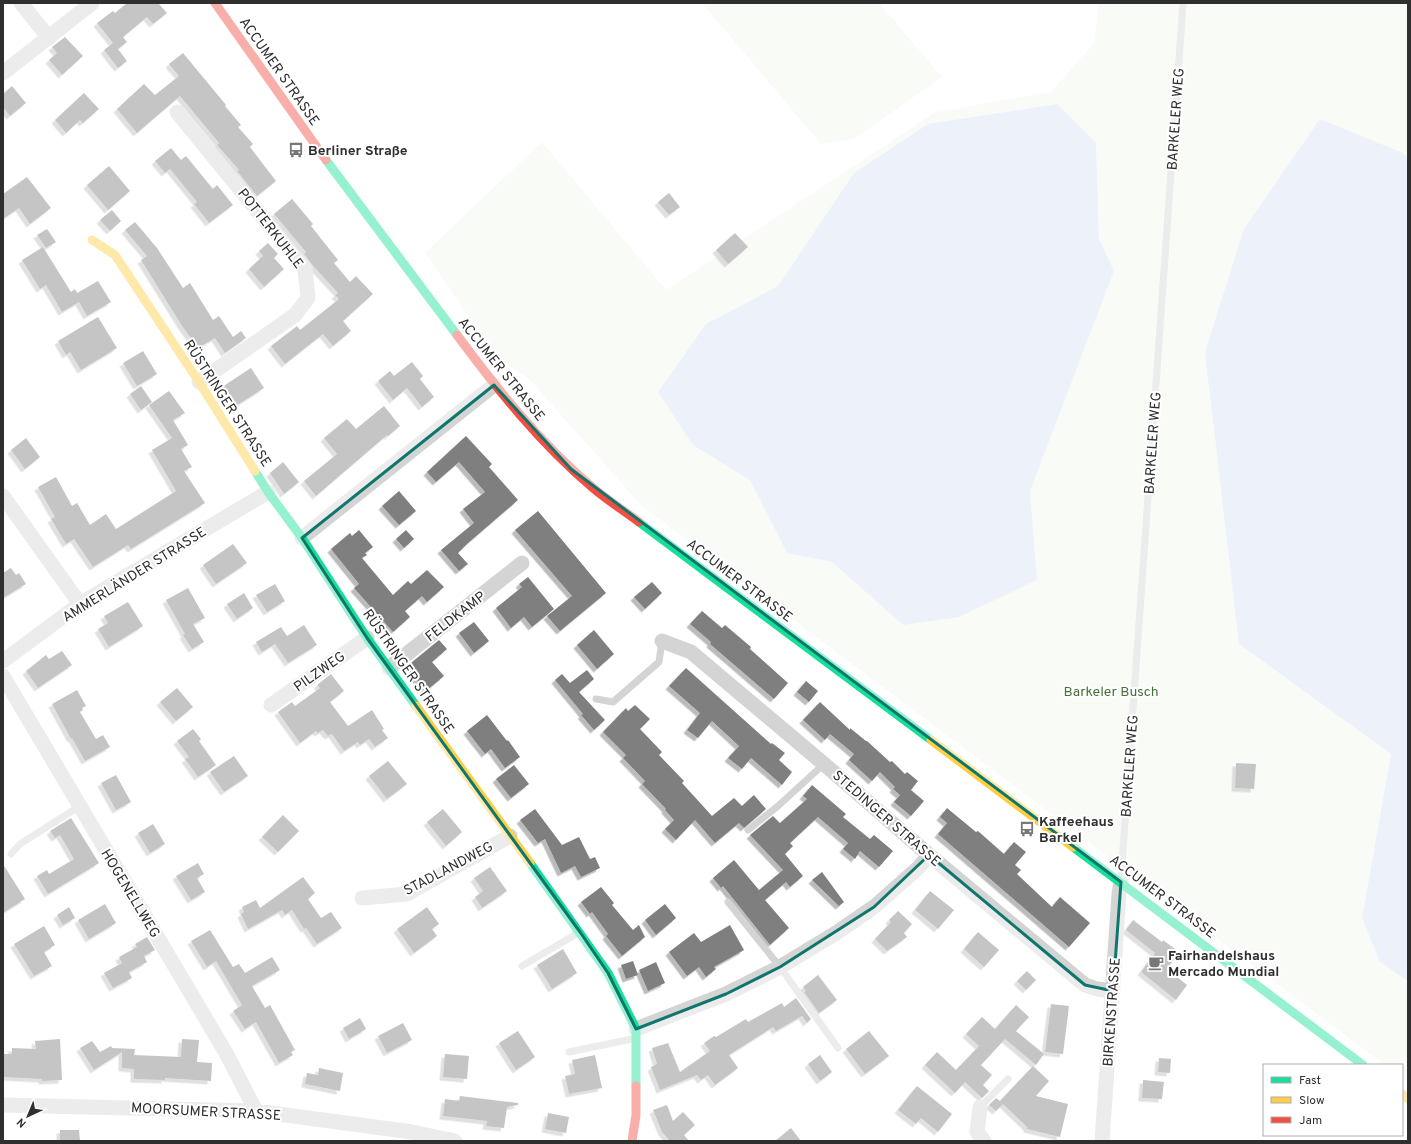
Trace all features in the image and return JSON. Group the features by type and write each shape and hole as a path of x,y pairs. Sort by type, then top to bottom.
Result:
{"street":[{"path":"21,3 49,38"},
{"name":"ACCUMER STRASSE","path":"215,3 310,139 494,385 521,417 554,452 593,488 1121,882 1362,1064"},
{"path":"3,73 49,38 85,5"},
{"name":"POTTERKUHLE","path":"177,112 305,269 308,298 295,315 198,382"},
{"name":"RÜSTRINGER STRASSE","path":"92,240 115,255 268,492 302,538 367,638 580,932 608,973 635,1034 636,1115 632,1141"},
{"path":"302,538 494,385"},
{"name":"AMMERLÄNDER STRASSE","path":"3,661 80,604 268,492"},
{"path":"3,496 80,604"},
{"name":"FELDKAMP","path":"389,668 522,563"},
{"name":"PILZWEG","path":"271,705 367,638"},
{"name":"STEDINGER STRASSE","path":"662,641 691,652 929,855 1085,985 1097,989 1112,991"},
{"name":"HOGENELLWEG","path":"3,676 226,1053 256,1111"},
{"name":"STADLANDWEG","path":"362,898 406,894 510,836"},
{"path":"635,1034 726,994 780,967 874,907 918,868 929,855"},
{"name":"BIRKENSTRASSE","path":"1102,1141 1121,882"},
{"name":"MOORSUMER STRASSE","path":"3,1105 256,1111 410,1136 455,1141"},
{"path":"980,1107 977,1132 984,1141"}],"lane":[{"name":"BARKELER WEG","path":"1121,882 1183,3"},
{"path":"596,699 613,702 659,662 662,641"},
{"path":"748,830 778,806 824,764"},
{"path":"11,854 20,844 80,806"},
{"path":"728,902 780,967 838,1048"},
{"path":"522,966 580,932"},
{"path":"569,1052 635,1034"},
{"path":"980,1107 1008,1079"}],"highlighted area":[{"path":"494,385 571,469 1121,882 1113,991 1085,985 929,855 874,907 780,967 726,994 636,1029 608,973 580,932 367,638 302,538"}],"green space":[{"path":"702,3 879,3 942,77 854,139 821,144"},
{"name":"Barkeler Busch","path":"1098,3 1408,3 1408,158 1403,153 1239,644 1391,754 1362,918 1380,962 1408,981 1408,1082 1403,1079 1403,1064 1384,1064 642,506 530,380 497,357 425,253 542,142 666,290 936,112 1051,92 1095,42","holes":["1057,104 1096,143 1099,239 1114,271 1030,491 1037,580 903,625 832,562 787,553 750,480 706,324 778,286 854,173 928,124"]}],"water":[{"path":"1057,104 1096,143 1099,239 1114,271 1030,491 1037,580 959,617 903,625 832,562 787,553 750,480 693,445 658,392 706,324 778,286 854,173 928,124"},
{"path":"1320,119 1403,153 1408,158 1408,981 1380,962 1362,918 1391,754 1239,644 1205,352 1244,229"}],"building":[{"path":"127,3 158,3 167,13 153,24 147,17 123,37 127,42 118,49 127,61 118,68 104,50 113,43 97,23 113,11 115,13"},
{"path":"65,37 83,56 62,75 49,60 57,53 52,47"},
{"path":"183,53 241,125 238,127 253,144 250,147 276,181 257,196 237,171 239,170 217,145 219,143 180,96 137,133 117,109 144,84 155,95 179,76 169,64"},
{"path":"12,86 26,103 10,116 3,107 3,94"},
{"path":"84,93 99,109 83,123 80,120 66,133 55,120"},
{"path":"171,148 181,160 186,156 213,189 217,185 233,205 209,223 194,204 197,202 170,169 165,173 155,161"},
{"path":"109,166 130,191 108,210 87,185"},
{"path":"27,177 51,208 30,224 19,208 3,219 3,194"},
{"path":"669,193 680,207 669,215 658,202"},
{"path":"292,199 313,224 311,226 338,260 334,263 350,282 356,276 373,294 343,321 351,331 333,346 323,334 285,364 271,346 297,326 300,330 339,299 335,295 338,293 314,267 304,254 306,252 274,214"},
{"path":"112,210 121,221 110,231 100,220"},
{"path":"135,222 157,248 183,288 190,283 213,320 219,316 233,337 241,331 246,338 225,353 215,338 198,348 182,326 141,260 147,256 125,230"},
{"path":"47,229 56,242 46,248 37,235"},
{"path":"735,233 748,247 728,264 716,250"},
{"path":"268,243 278,254 274,258 284,269 264,287 249,269 263,256 259,251"},
{"path":"43,247 71,292 75,289 77,293 98,281 111,302 87,316 79,302 62,312 46,285 40,289 22,260"},
{"path":"98,317 117,348 81,370 70,352 66,355 58,341"},
{"path":"143,351 157,374 137,386 123,363"},
{"path":"412,362 423,376 420,379 434,397 422,407 407,388 393,400 378,381 390,371 394,376"},
{"path":"251,368 264,388 234,407 222,387"},
{"path":"141,386 152,402 141,410 130,394"},
{"path":"169,391 185,413 173,420 188,445 181,449 192,467 184,471 205,503 131,549 128,545 93,567 74,539 66,544 51,519 55,517 38,487 56,477 72,506 77,503 90,525 106,514 116,529 176,491 152,450 172,438 149,405"},
{"path":"384,406 400,426 388,436 387,435 316,496 304,481 337,454 324,438 347,419 356,429"},
{"path":"466,436 492,464 489,467 518,500 458,553 468,564 459,571 441,550 474,523 463,509 485,492 459,462 436,482 427,472"},
{"path":"26,438 40,457 25,469 11,450"},
{"path":"283,462 299,482 284,494 270,473"},
{"path":"399,491 416,511 399,525 382,506"},
{"path":"538,511 606,593 560,631 547,616 572,596 515,530"},
{"path":"359,530 373,547 365,553 367,555 362,558 393,595 408,581 411,584 427,570 444,587 427,602 422,596 405,611 410,617 393,632 354,588 359,584 331,549 350,533 352,536"},
{"path":"406,530 414,539 404,548 396,539"},
{"path":"233,544 247,563 216,584 203,565"},
{"path":"11,568 16,575 19,573 26,584 3,598 3,573"},
{"path":"528,577 554,609 532,627 524,617 511,628 496,608 522,587 519,584"},
{"path":"652,582 662,593 645,609 634,597"},
{"path":"275,584 285,601 267,612 256,595"},
{"path":"188,588 205,618 193,624 204,642 192,649 183,635 185,634 166,600"},
{"path":"244,593 253,608 237,619 227,604"},
{"path":"128,602 143,626 109,647 98,629 108,623 104,616"},
{"path":"702,611 722,628 725,625 751,647 750,649 788,683 774,699 710,644 711,642 690,624"},
{"path":"474,622 489,641 474,653 459,633"},
{"path":"304,625 317,645 288,663 275,644 262,652 256,642 281,627 287,636"},
{"path":"594,630 614,654 597,669 577,645"},
{"path":"439,640 447,649 432,662 444,676 426,691 406,667"},
{"path":"62,651 72,665 38,688 26,671 46,655 49,659"},
{"path":"686,668 771,744 772,743 785,753 779,760 792,772 782,785 751,758 742,769 728,758 739,746 712,721 698,738 687,730 700,713 669,686"},
{"path":"587,670 594,679 579,692 605,720 594,730 555,680 562,674 570,683"},
{"path":"331,674 344,691 330,702 348,726 372,710 384,729 382,730 388,738 375,747 369,739 360,745 358,742 344,751 332,734 328,736 323,730 318,733 316,731 300,743 278,712 292,702 295,706 320,688 317,685"},
{"path":"806,681 818,691 809,702 797,692"},
{"path":"177,688 193,707 176,721 160,702"},
{"path":"77,690 86,706 82,708 83,710 80,712 96,739 103,735 110,747 85,761 52,704"},
{"path":"820,702 850,730 850,728 890,762 892,761 905,774 907,772 918,781 911,790 924,801 911,816 894,802 900,795 893,789 895,787 880,772 872,781 849,760 854,754 830,734 825,740 803,720"},
{"path":"635,705 650,719 640,729 662,752 659,755 684,781 682,783 712,816 734,798 742,806 754,795 766,809 744,828 739,823 715,843 695,820 676,840 665,829 674,820 665,810 666,809 642,784 645,781 623,758 626,755 603,732 626,708 628,711"},
{"path":"487,715 520,757 505,768 491,749 485,754 467,731"},
{"path":"193,729 201,739 199,741 216,765 198,777 185,759 189,757 177,741"},
{"path":"234,756 248,776 224,792 210,772"},
{"path":"388,761 407,784 387,799 369,776"},
{"path":"1236,763 1256,764 1254,789 1235,788"},
{"path":"514,765 529,784 511,798 496,779"},
{"path":"116,775 131,802 116,810 101,783"},
{"path":"812,785 846,814 843,817 870,839 874,835 893,851 879,867 860,851 855,859 843,849 848,843 818,817 790,843 793,846 785,854 803,876 790,887 786,882 765,900 789,928 770,945 723,886 721,888 713,878 734,860 759,890 783,870 750,835 773,816 780,823 807,799 803,796"},
{"path":"947,808 976,832 978,831 1004,854 1014,842 1026,852 1015,865 1021,870 1017,874 1052,907 1060,897 1090,923 1069,947 938,834 947,823 940,817"},
{"path":"443,809 462,832 446,846 427,822"},
{"path":"535,809 562,845 579,837 590,859 595,857 600,868 581,877 575,866 561,873 545,839 538,843 520,820"},
{"path":"283,815 299,831 278,852 262,837"},
{"path":"71,818 99,863 48,894 37,876 47,870 49,874 74,859 60,835 55,838 50,831"},
{"path":"153,824 165,844 150,853 138,833"},
{"path":"198,863 204,874 197,878 205,892 191,900 176,876"},
{"path":"3,864 25,899 3,913"},
{"path":"490,867 507,891 482,908 475,897 483,891 474,878"},
{"path":"822,872 844,902 839,906 812,880"},
{"path":"303,877 315,893 308,899 321,918 331,912 342,928 317,944 306,928 304,929 292,910 285,915 282,910 248,929 241,914 244,912 242,907 256,900 260,908"},
{"path":"601,887 614,903 612,905 633,930 639,925 645,937 622,956 606,936 608,934 592,912 590,914 581,902"},
{"path":"930,891 954,910 938,929 915,910"},
{"path":"105,904 116,923 89,939 78,920"},
{"path":"665,904 676,918 656,935 645,920"},
{"path":"69,907 75,918 63,925 57,915"},
{"path":"427,907 439,924 432,929 437,936 414,953 397,929"},
{"path":"898,911 912,924 904,933 907,937 887,951 875,939 891,922 889,920"},
{"path":"1133,920 1162,942 1163,940 1179,952 1167,969 1187,985 1176,1000 1141,972 1155,953 1126,930"},
{"path":"730,925 744,950 714,967 716,969 706,977 699,967 687,976 669,952 694,933 701,942"},
{"path":"44,926 55,945 44,952 52,966 34,976 14,944"},
{"path":"210,930 233,967 239,964 245,973 272,957 280,970 252,986 265,1008 270,1005 295,1050 291,1052 293,1055 279,1063 256,1022 245,1029 233,1011 242,1005 216,961 207,967 191,941"},
{"path":"978,932 999,950 984,967 964,949"},
{"path":"147,937 155,950 144,956 147,962 129,972 132,978 113,988 104,973 122,963 119,957 137,947 135,944"},
{"path":"563,949 577,973 552,989 537,965"},
{"path":"633,961 638,975 626,979 621,965"},
{"path":"656,962 665,983 648,991 639,970"},
{"path":"1027,971 1036,980 1026,990 1017,981"},
{"path":"818,975 837,1000 819,1013 804,992 806,991 803,987"},
{"path":"796,998 811,1019 807,1023 802,1016 776,1031 773,1027 729,1055 738,1068 715,1085 708,1075 701,1080 697,1075 660,1090 651,1067 657,1064 652,1048 668,1043 680,1072 710,1051 704,1043 714,1036 716,1037 746,1019 748,1022 782,1003 784,1007"},
{"path":"1051,1004 1069,1006 1063,1054 1045,1052"},
{"path":"1016,1005 1029,1017 1016,1031 1044,1054 1036,1065 1005,1039 981,1065 992,1075 983,1085 989,1091 982,1098 965,1082 955,1093 925,1065 937,1052 956,1070 979,1046 966,1034 982,1017 995,1029"},
{"path":"360,1018 366,1029 349,1039 343,1028"},
{"path":"403,1023 412,1040 387,1053 378,1036"},
{"path":"518,1031 535,1057 516,1070 499,1043"},
{"path":"869,1031 889,1056 865,1074 846,1049"},
{"path":"60,1039 62,1080 42,1081 42,1079 3,1077 3,1054 12,1054 12,1048 36,1049 35,1041"},
{"path":"182,1039 199,1040 197,1062 212,1063 211,1081 165,1078 165,1080 134,1079 134,1069 122,1068 122,1052 94,1070 80,1048 92,1041 100,1052 111,1046 112,1048 135,1049 134,1055 181,1057"},
{"path":"445,1054 469,1056 467,1079 443,1077"},
{"path":"595,1055 602,1088 569,1094 565,1076 575,1074 572,1060"},
{"path":"820,1055 832,1072 820,1081 808,1064"},
{"path":"1159,1058 1171,1059 1170,1073 1158,1072"},
{"path":"1033,1066 1049,1081 1036,1096 1068,1104 1060,1137 1027,1129 1027,1127 1003,1104 996,1111 989,1105 996,1098 1000,1101"},
{"path":"319,1068 343,1073 340,1091 305,1084 307,1073 318,1075"},
{"path":"1143,1080 1164,1082 1162,1099 1142,1098"},
{"path":"917,1086 952,1114 938,1132 921,1118 916,1124 898,1110"},
{"path":"460,1096 518,1103 518,1105 507,1107 504,1128 486,1126 487,1121 443,1116 445,1099 459,1101"},
{"path":"667,1105 673,1121 683,1112 695,1125 684,1135 689,1141 670,1141 662,1132 653,1110"},
{"path":"548,1113 569,1117 566,1133 545,1129"},
{"path":"791,1128 801,1141 775,1141"},
{"path":"60,1130 79,1130 80,1141 60,1141"}],"traffic: fast":[{"path":"326,160 457,335"},
{"path":"255,471 268,492 302,538 367,638 416,706"},
{"path":"639,522 931,740"},
{"path":"1073,847 1362,1064"},
{"path":"530,863 608,973 636,1029 636,1086"}],"traffic: slow":[{"path":"92,240 115,255 199,382 255,471"},
{"path":"416,706 530,863"},
{"path":"931,740 1073,847"},
{"path":"1403,1095 1408,1099"}],"traffic: jam":[{"path":"215,3 326,160"},
{"path":"457,335 520,415 537,434 573,470 598,492 639,522"},
{"path":"632,1141 636,1115 636,1086"}],"place":[{"name":"Berliner Straße","path":"296,150"},
{"name":"Kaffeehaus Barkel","path":"1027,829"},
{"name":"Fairhandelshaus Mercado Mundial","path":"1156,963"}]}
